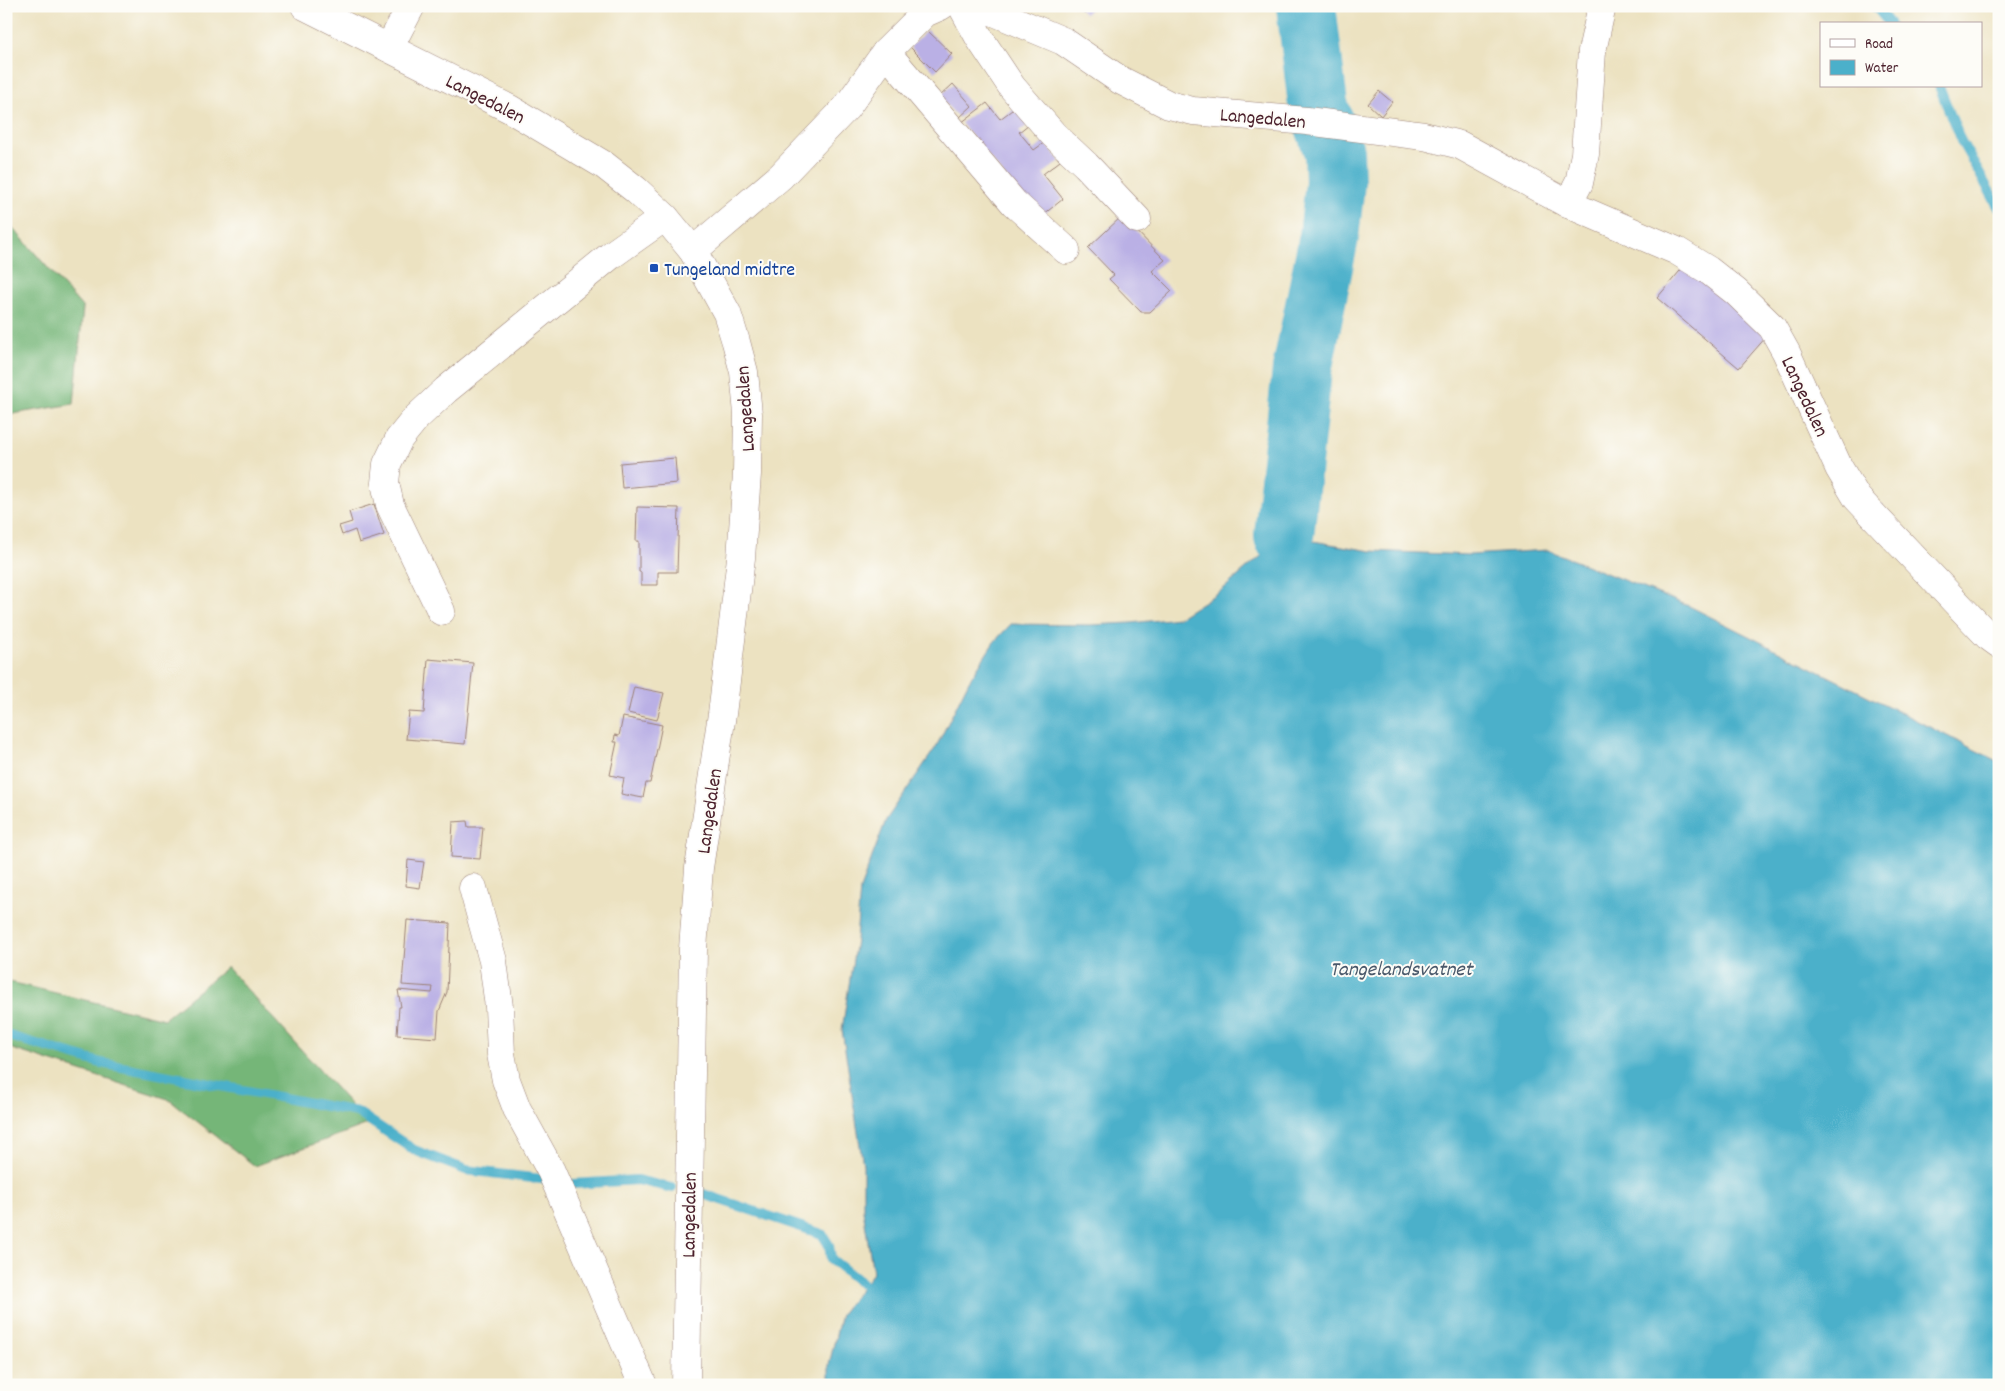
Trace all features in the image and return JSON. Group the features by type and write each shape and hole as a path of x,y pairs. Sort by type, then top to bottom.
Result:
{"main road":[{"name":"Langedalen","path":"305,6 510,109 573,145 617,175 665,217 693,250 711,280 727,313 744,372 748,414 741,558 722,714 699,868 693,949 686,1385"},
{"path":"388,48 411,6"},
{"path":"693,250 781,176 846,108 886,52 925,13 941,6"},
{"path":"962,6 1012,87 1053,134 1086,165 1137,219"},
{"name":"Langedalen","path":"966,6 994,12 1048,34 1084,54 1135,89 1169,105 1193,110 1308,121 1424,136 1460,145 1488,158 1568,204 1677,251 1708,270 1736,292 1772,327 1786,352 1839,468 1857,498 1988,636 1999,644"},
{"path":"1568,204 1579,183 1585,154 1592,51 1602,6"},
{"path":"886,52 1014,203 1066,250"},
{"path":"441,611 389,498 385,483 387,464 398,438 446,390 610,256 665,217"},
{"path":"473,888 492,961 500,1007 501,1054 506,1080 517,1109 551,1171 643,1385"}],"green space":[{"path":"6,220 83,308 74,404 6,415"},
{"path":"227,967 368,1124 255,1166 168,1099 6,1047 6,981 164,1019"}],"water":[{"name":"Tangelandsvatnet","path":"1284,536 1371,551 1470,555 1548,550 1691,607 1999,762 1999,1385 829,1385 829,1365 841,1314 873,1273 863,1210 863,1165 842,1030 856,940 860,889 886,820 936,747 969,681 994,642 1011,624 1090,625 1178,618 1222,590"}],"building":[{"path":"1077,6 1093,6 1085,14"},
{"path":"927,30 952,54 935,72 910,47"},
{"path":"953,84 972,106 959,118 939,97"},
{"path":"1379,91 1392,102 1381,116 1368,104"},
{"path":"987,103 1000,119 1016,107 1029,124 1019,132 1034,150 1045,142 1060,161 1043,174 1063,199 1039,218 961,123"},
{"path":"1122,216 1165,260 1152,271 1172,291 1150,312 1141,312 1109,279 1114,275 1088,248"},
{"path":"1685,265 1767,336 1739,368 1657,298"},
{"path":"675,458 677,483 622,488 620,463"},
{"path":"374,504 384,535 359,543 355,530 342,535 339,526 352,522 349,512"},
{"path":"637,507 679,508 677,572 658,572 658,585 641,585 639,541 636,541"},
{"path":"428,659 473,663 465,744 406,739 409,712 424,713"},
{"path":"634,687 664,693 657,720 628,713"},
{"path":"623,717 662,725 650,783 646,783 643,798 621,794 624,778 610,775 617,742 614,742 615,735 619,736"},
{"path":"467,821 468,827 483,827 480,859 451,857 453,822"},
{"path":"408,860 424,862 420,888 406,886"},
{"path":"407,920 450,923 447,992 439,1011 437,1038 397,1035 399,1007 401,1007 398,990 432,993 433,987 402,985"}],"waterway":[{"path":"1284,536 1302,370 1329,237 1335,183 1334,152 1318,105 1306,6"},
{"path":"1875,6 1888,22"},
{"path":"1940,88 1961,141 1999,208"},
{"path":"6,1035 101,1063 357,1112 414,1150 466,1170 541,1179"},
{"path":"573,1184 637,1180 672,1188"},
{"path":"703,1194 822,1234 829,1245 831,1259 865,1286"}],"place":[{"name":"Tungeland midtre","path":"654,268"}]}
